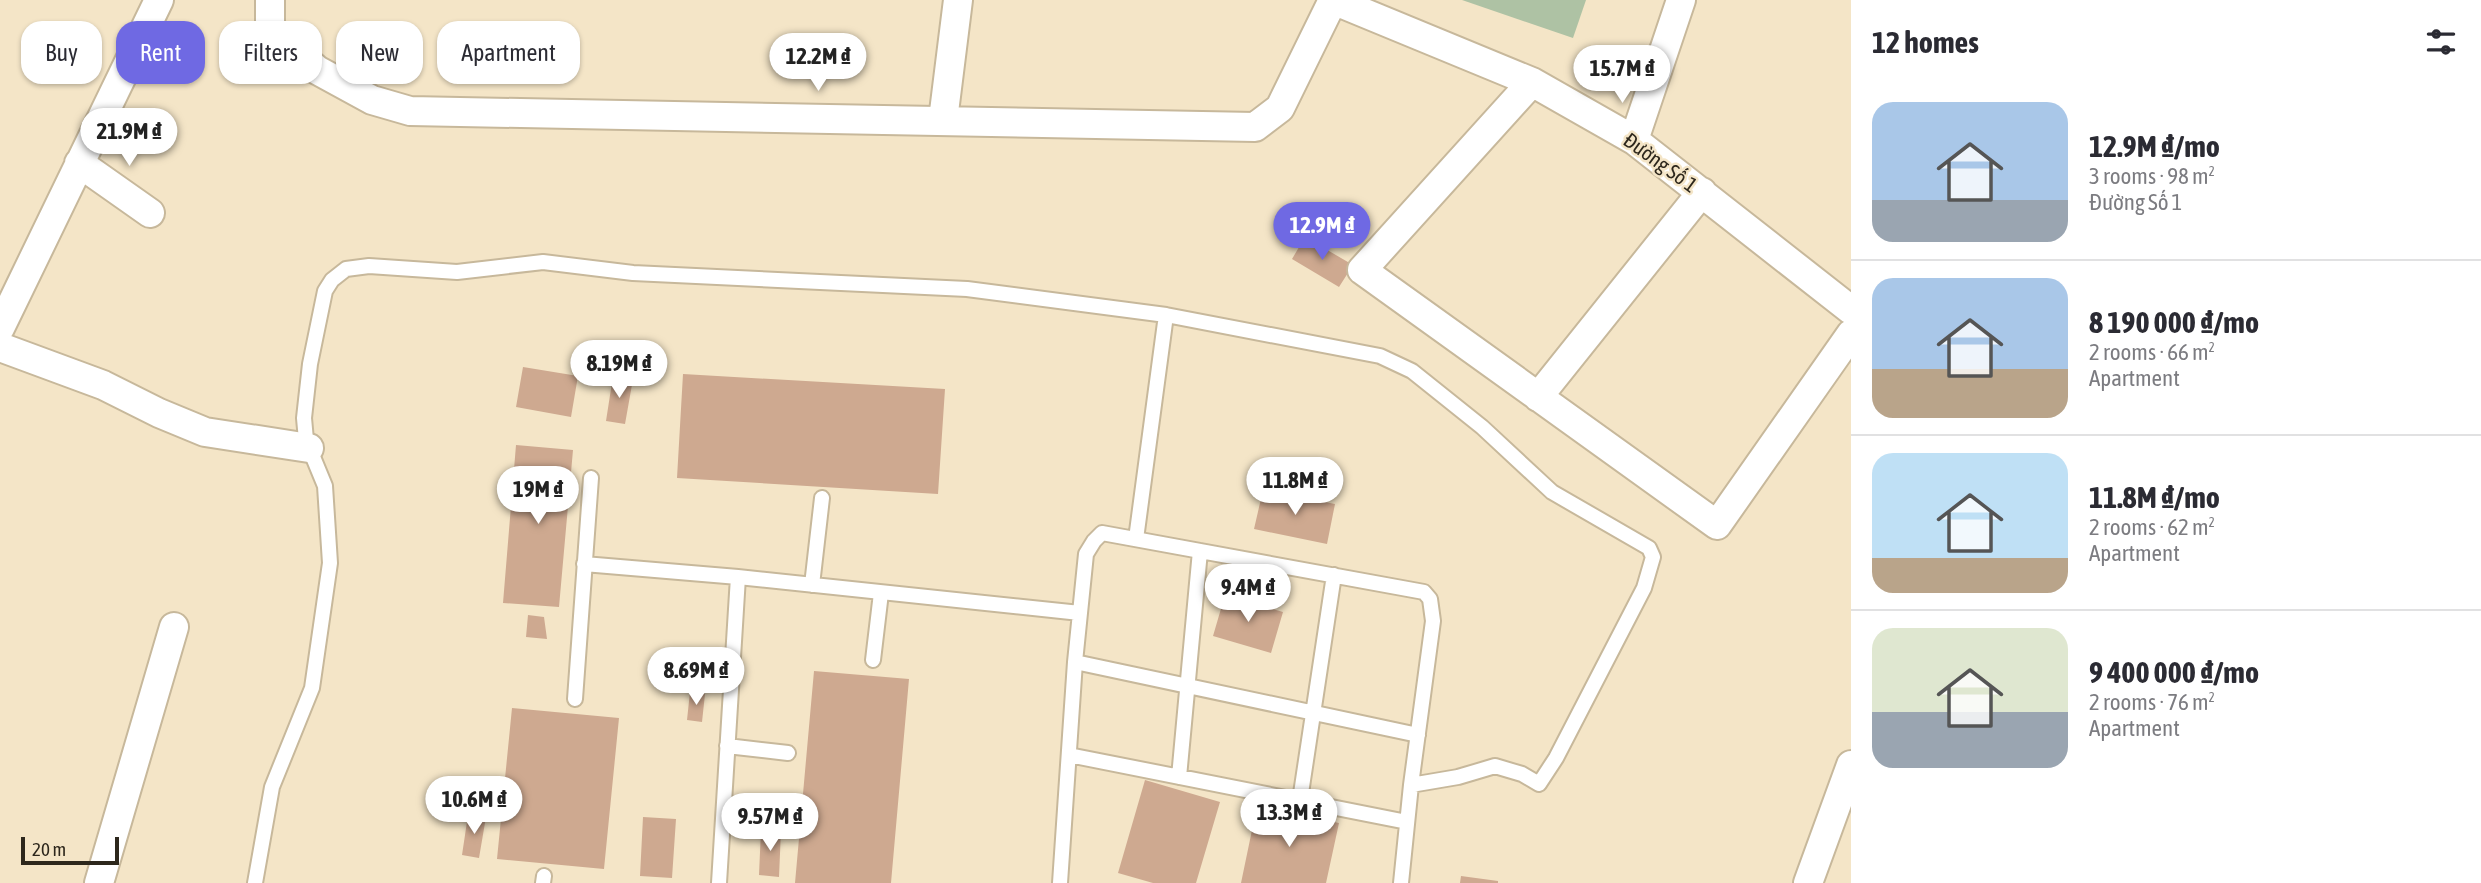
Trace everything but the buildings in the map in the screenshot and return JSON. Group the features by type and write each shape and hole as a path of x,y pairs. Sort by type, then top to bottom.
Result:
{"street":[{"path":"0,328 159,0"},
{"path":"270,0 270,29 317,70 372,100 410,111 1255,127 1280,108 1333,0"},
{"path":"943,120 958,0"},
{"name":"Đường Số 1","path":"1333,0 1531,82 1634,140 1851,310"},
{"path":"1634,140 1681,0"},
{"path":"1531,82 1362,270 1717,525 1851,334"},
{"path":"79,163 150,213"},
{"path":"1538,397 1702,192"},
{"path":"0,347 103,385 205,432 309,449"},
{"path":"99,883 174,627"},
{"path":"1808,883 1851,765"}],"lane":[{"path":"255,883 272,787 312,688 330,563 326,486 306,440 304,418 310,364 325,292 332,280 346,269 369,267 457,272 543,262 633,273 967,289 1166,315 1380,356 1412,371 1482,427 1552,492 1649,548 1653,557 1644,588 1556,758 1539,784 1522,774 1495,766 1458,777 1411,785"},
{"path":"1136,539 1166,315"},
{"path":"575,699 591,478"},
{"path":"813,585 822,498"},
{"path":"1060,883 1075,662 1086,554 1102,533 1424,592 1430,599 1433,621 1401,883"},
{"path":"1178,777 1199,551"},
{"path":"584,564 738,577 1080,613"},
{"path":"1300,800 1334,575"},
{"path":"719,883 738,577"},
{"path":"873,660 881,593"},
{"path":"1075,662 1418,735"},
{"path":"727,746 788,753"},
{"path":"1069,755 1407,822"}],"green space":[{"path":"1462,0 1586,0 1573,38"}]}
